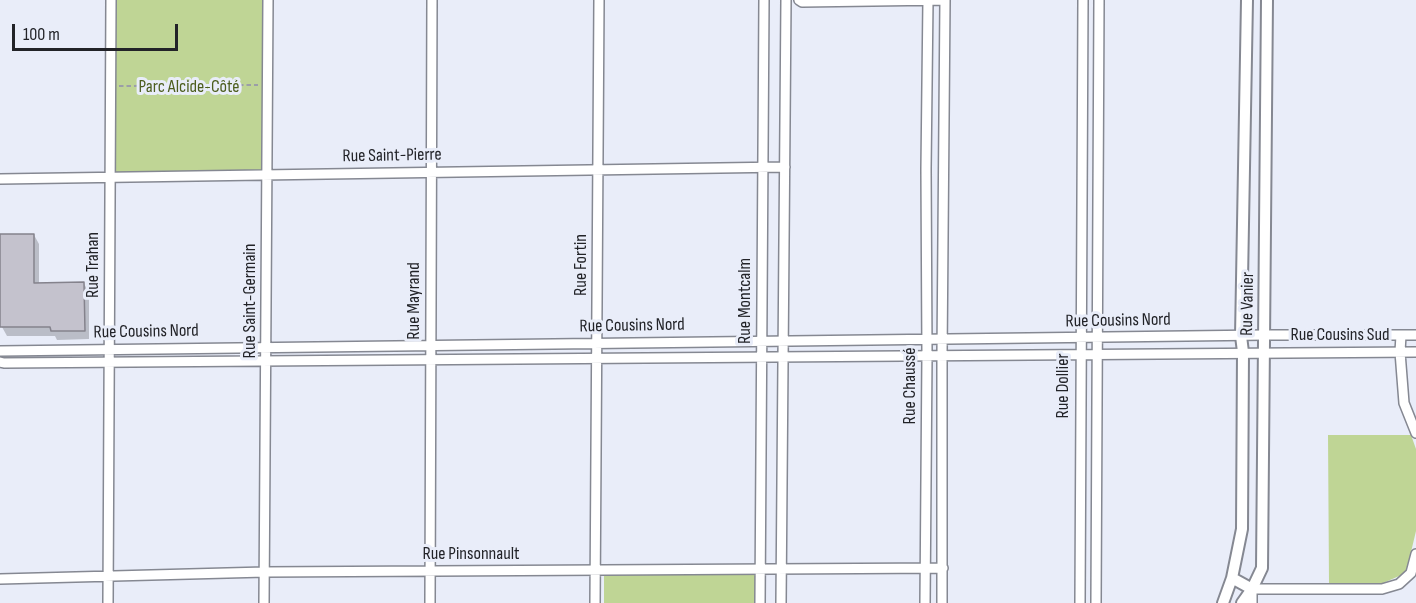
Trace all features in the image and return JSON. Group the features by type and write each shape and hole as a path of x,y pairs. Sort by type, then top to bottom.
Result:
{"street":[{"name":"Rue Trahan","path":"108,603 111,0"},
{"name":"Rue Saint-Germain","path":"264,603 268,0"},
{"name":"Rue Mayrand","path":"430,603 432,0"},
{"name":"Rue Fortin","path":"595,603 599,0"},
{"name":"Rue Montcalm","path":"760,603 764,0"},
{"path":"781,603 786,0"},
{"path":"799,0 802,2 944,0"},
{"name":"Rue Chaussé","path":"942,603 944,0"},
{"name":"Rue Dollier","path":"1080,603 1083,0"},
{"name":"Rue Dollier","path":"1096,603 1099,0"},
{"name":"Rue Vanier","path":"1222,603 1232,578 1242,529 1243,352 1241,336 1247,0"},
{"name":"Rue Vanier","path":"1242,603 1262,568 1267,0"},
{"name":"Rue Chaussé","path":"926,603 928,1"},
{"path":"1244,164 1267,165"},
{"path":"1082,165 1097,166"},
{"name":"Rue Saint-Pierre","path":"0,179 785,167"},
{"path":"926,169 944,169"},
{"path":"1401,335 1404,403 1416,433"},
{"name":"Rue Cousins Sud","path":"1264,336 1416,335"},
{"name":"Rue Cousins Nord","path":"0,351 1264,336"},
{"name":"Rue Cousins Nord","path":"0,362 1264,352"},
{"name":"Rue Cousins Sud","path":"1264,352 1416,352"},
{"path":"1232,578 1252,589 1382,589 1399,584 1411,573 1416,554"},
{"name":"Rue Pinsonnault","path":"0,579 265,572 943,568"},
{"path":"1080,572 1096,571"},
{"path":"1252,589 1252,603"}],"path":[{"path":"111,86 268,85"}],"green space":[{"name":"Parc Alcide-Côté","path":"111,0 268,0 267,175 110,177"},
{"path":"1328,435 1411,435 1416,449 1416,531 1406,573 1383,583 1329,583"},
{"path":"756,572 756,603 604,603 604,574"}],"building":[{"path":"0,234 34,234 34,283 84,282 85,331 51,331 50,327 0,327"}]}
